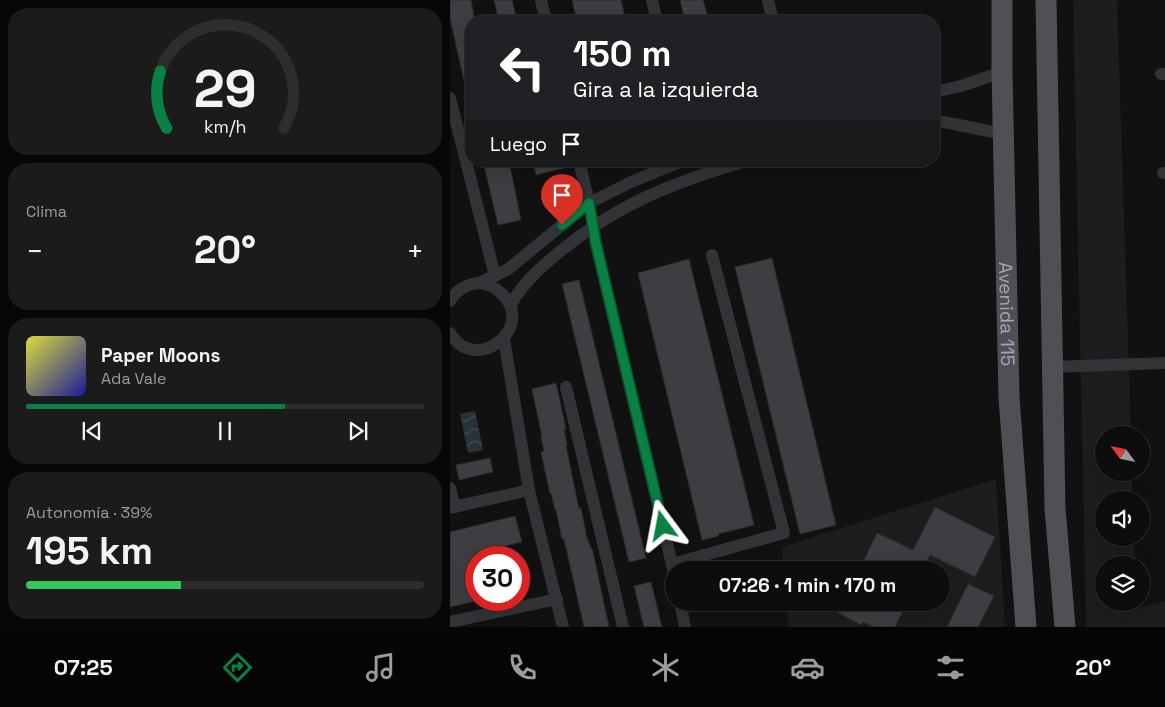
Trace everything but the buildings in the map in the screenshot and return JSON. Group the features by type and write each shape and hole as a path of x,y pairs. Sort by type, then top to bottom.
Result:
{"main road":[{"name":"Avenida 115","path":"1002,0 1009,398 1026,627"},
{"path":"1046,0 1055,508 1065,627"}],"street":[{"path":"541,0 545,15"},
{"path":"652,0 656,15"},
{"path":"768,0 772,15"},
{"path":"940,91 961,86 1002,72"},
{"path":"450,98 453,127 495,276"},
{"path":"940,121 1003,134"},
{"path":"580,167 600,263 671,561"},
{"path":"450,301 459,290 468,285 478,283 507,270 589,203 631,182 667,167"},
{"path":"510,306 518,290 537,270 582,233 630,204 667,187 728,167"},
{"path":"695,561 784,533 712,255"},
{"path":"450,333 462,346 472,350 484,350 495,346 504,338 510,328 512,317 510,306 505,297 489,285 478,283"},
{"path":"504,338 529,490 563,627"},
{"path":"1052,367 1165,363"},
{"path":"566,386 622,627"},
{"path":"450,488 452,508 529,490"},
{"path":"450,622 557,599"},
{"path":"682,611 685,627"}],"shaded area":[{"path":"1073,0 1117,0 1131,426 1095,426 1095,481 1132,481 1133,491 1095,491 1095,546 1134,546 1135,556 1095,556 1095,611 1150,611 1150,605 1165,601 1165,627 1086,627"},
{"path":"996,479 1005,627 788,627 787,611 950,611 950,561 783,561 782,547"}],"water":[{"path":"475,411 483,450 468,453 460,414"}],"route":[{"path":"562,225 589,203 596,244 663,526"}]}
